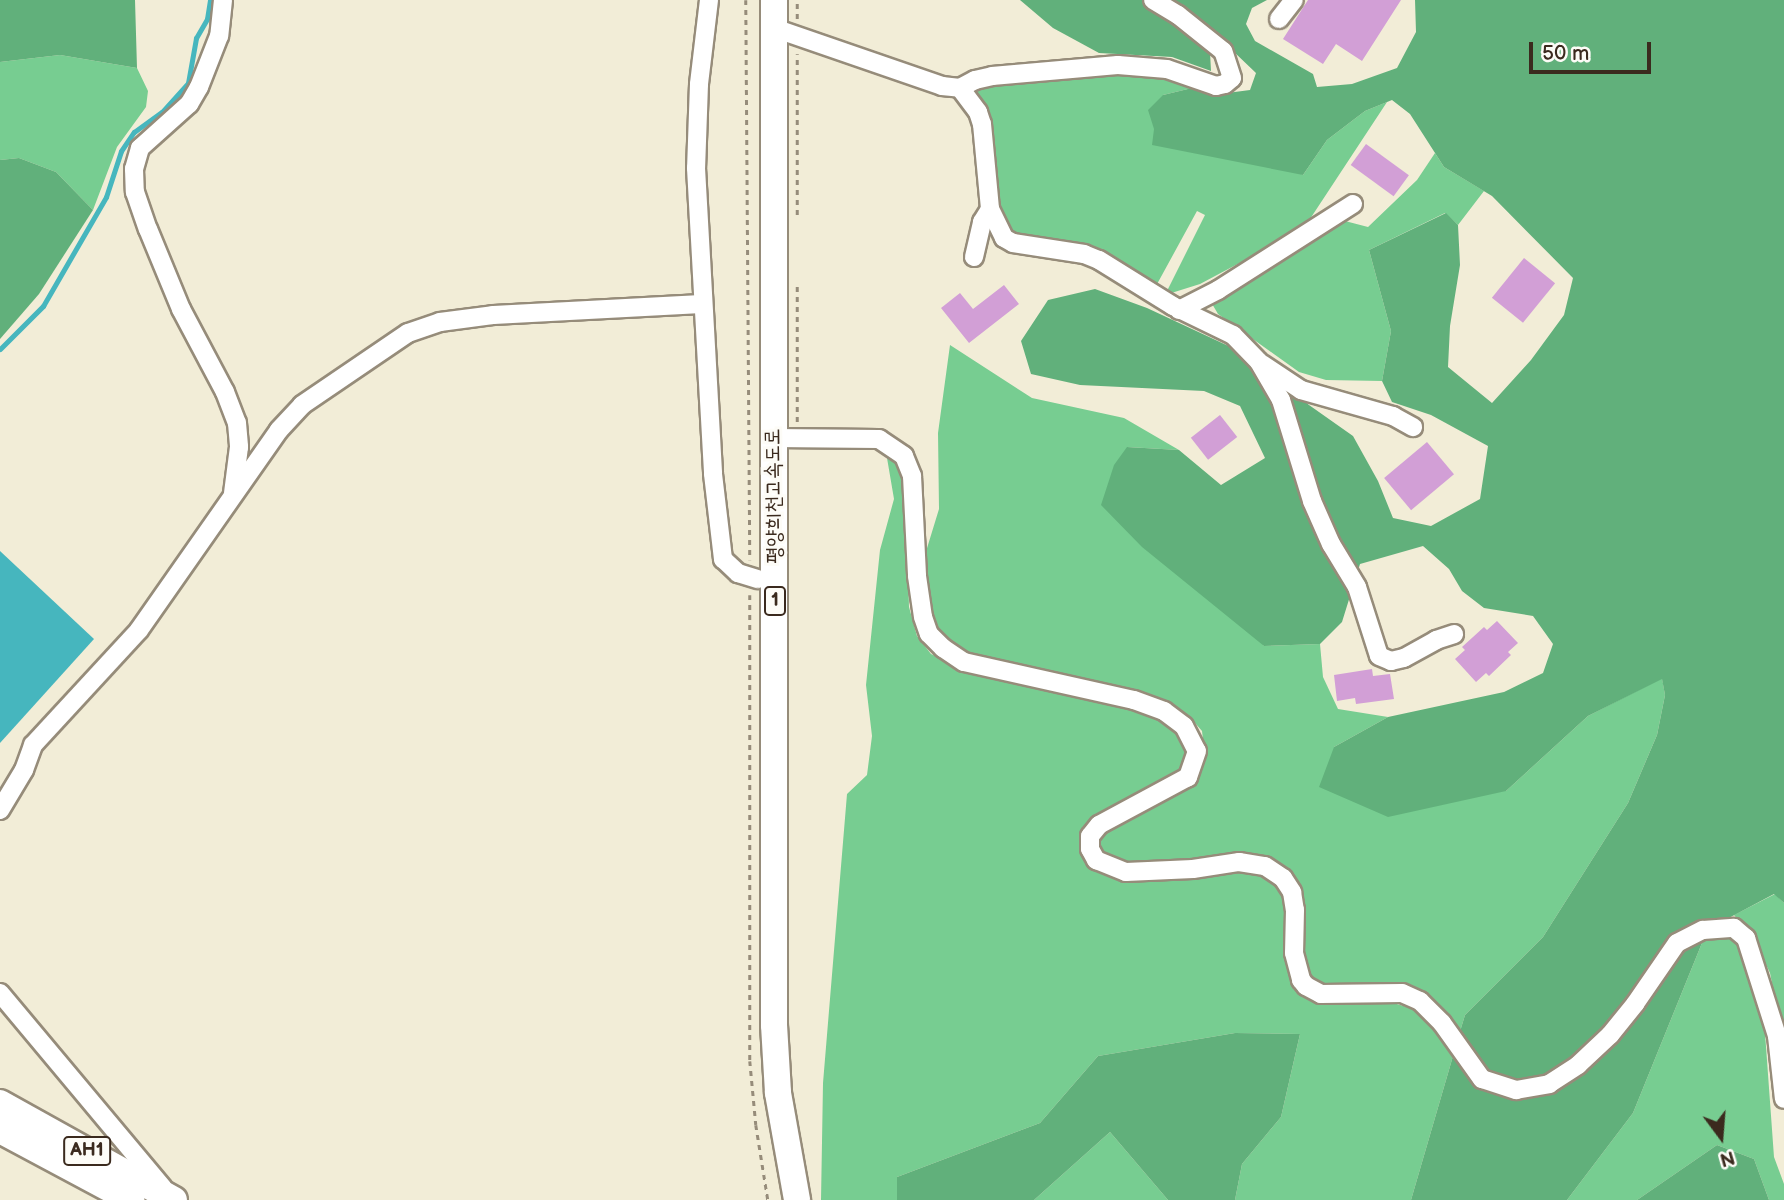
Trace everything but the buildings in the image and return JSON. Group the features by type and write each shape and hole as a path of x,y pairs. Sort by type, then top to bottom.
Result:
{"highway":[{"name":"평양희천고속도로","path":"760,0 754,578 765,1094 784,1200"},
{"name":"평양희천고속도로","path":"774,0 774,1025 778,1093 797,1200"},
{"name":"AH1","path":"0,1103 173,1199"},
{"name":"AH1","path":"0,1130 131,1200"}],"street":[{"path":"223,0 219,36 199,87 188,104 141,148 134,169 135,192 148,229 181,309 225,392 237,423 240,447 233,496"},
{"path":"709,0 699,84 695,168 713,474 723,559 738,573 754,578"},
{"path":"774,28 942,86 960,88 992,76 1073,72 1118,65 1167,68 1216,86 1233,78 1223,51 1178,15 1153,0"},
{"path":"1279,19 1294,0"},
{"path":"960,88 978,112 982,124 990,209 1004,238 1013,243 1084,254 1180,310 1233,335 1259,362 1301,390 1393,416 1413,427"},
{"path":"1180,310 1219,290 1353,204"},
{"path":"974,257 982,222 990,209"},
{"path":"0,810 24,770 33,745 139,630 279,430 302,405 408,333 440,322 493,315 702,304"},
{"path":"1259,362 1281,400 1312,501 1331,544 1357,587 1379,656 1391,661 1404,658 1436,640 1454,634"},
{"path":"774,438 879,439 904,456 912,476 917,576 923,617 929,634 943,648 964,662 1134,700 1164,711 1184,726 1197,751 1188,777 1173,788 1099,825 1090,836 1090,849 1096,860 1126,872 1193,869 1239,862 1265,866 1283,878 1292,892 1296,909 1294,953 1301,980 1306,986 1321,994 1402,993 1420,1001 1442,1023 1465,1060 1482,1079 1516,1090 1549,1084 1578,1065 1610,1035 1676,943 1703,930 1734,928 1746,938 1777,1036 1784,1099"},
{"path":"0,993 173,1199"}],"path":[{"path":"746,0 754,578 750,1061 755,1125 768,1200"}],"green space":[{"path":"0,0 135,0 137,68 60,55 0,62"},
{"path":"1020,0 1142,0 1210,52 1211,71 1172,57 1099,53 1053,28"},
{"path":"1166,0 1267,0 1252,8 1246,24 1255,41 1313,74 1317,87 1352,84 1397,68 1416,32 1415,0 1784,0 1784,903 1774,894 1725,920 1683,929 1669,943 1629,1003 1570,1064 1543,1078 1509,1083 1487,1073 1458,1038 1465,1015 1543,937 1628,803 1657,735 1665,695 1662,679 1588,716 1506,791 1388,817 1319,787 1334,747 1388,717 1504,692 1543,673 1553,644 1533,616 1484,608 1462,591 1449,569 1423,546 1360,564 1342,622 1320,644 1264,646 1142,547 1101,505 1114,465 1127,447 1179,450 1221,485 1265,458 1240,406 1204,391 1080,385 1031,374 1021,341 1048,300 1095,289 1147,308 1252,357 1309,405 1353,436 1378,481 1393,518 1431,526 1480,499 1488,446 1431,415 1392,402 1382,381 1391,331 1369,250 1446,213 1458,225 1460,265 1450,326 1448,367 1492,403 1531,360 1564,315 1573,278 1492,196 1444,167 1410,114 1392,100 1365,111 1327,140 1303,175 1152,145 1154,129 1148,110 1163,95 1192,88 1212,95 1250,90 1256,73 1210,29"},
{"path":"60,55 137,68 148,91 146,107 117,147 93,210 56,172 19,158 0,160 0,62"},
{"path":"1123,74 1177,81 1192,88 1163,95 1303,175 1327,140 1365,111 1387,102 1310,219 1264,250 1200,284 1165,295 1205,215 1197,211 1156,286 1091,248 1016,235 1004,227 978,102 978,90 996,84"},
{"path":"1435,153 1444,167 1484,191 1458,225 1445,213 1369,250 1391,331 1382,381 1326,380 1299,372 1218,314 1211,302 1345,221 1368,227 1417,180"},
{"path":"19,158 56,172 93,210 39,294 0,339 0,160"},
{"path":"950,345 1032,398 1124,418 1179,450 1127,447 1264,646 1320,644 1323,677 1338,709 1388,717 1334,747 1506,791 1588,716 1662,678 1665,695 1657,735 1628,803 1543,937 1465,1015 1458,1038 1437,1007 1313,981 1301,960 1304,920 1297,890 1280,866 1115,861 1103,855 1098,847 1098,837 1110,826 1180,793 1200,773 1205,757 1202,731 1188,715 1148,695 976,655 952,646 933,631 924,558 939,509 938,433"},
{"path":"894,455 903,473 906,495 909,607 917,636 931,654 955,665 1021,684 1138,708 1168,722 1183,736 1189,749 1189,761 1177,779 1088,824 1080,841 1084,855 1094,867 1240,868 1262,874 1278,887 1287,902 1288,970 1298,992 1309,1000 1383,1000 1414,1009 1428,1020 1453,1056 1411,1200 1235,1200 1242,1164 1281,1117 1300,1034 1235,1033 1098,1056 1040,1123 897,1177 897,1200 821,1200 823,1083 847,794 867,775 872,736 866,685 880,550 894,499 887,458"},
{"path":"1775,894 1784,903 1784,1043 1770,973 1754,940 1734,915"},
{"path":"1726,935 1741,949 1764,1019 1774,1157 1784,1184 1784,1200 1769,1200 1754,1159 1717,1145 1637,1200 1567,1200 1633,1113 1704,938"},
{"path":"1704,938 1633,1113 1567,1200 1411,1200 1453,1056 1476,1085 1501,1095 1522,1098 1546,1092 1676,953"},
{"path":"1235,1033 1300,1034 1281,1117 1242,1164 1235,1200 1168,1200 1110,1132 1034,1200 897,1200 897,1177 1040,1123 1098,1056"},
{"path":"1110,1132 1168,1200 1034,1200"},
{"path":"1717,1145 1754,1159 1769,1200 1637,1200"}],"water":[{"path":"0,551 94,639 0,743"}],"waterway":[{"path":"0,349 43,306 106,197 121,151 134,132 162,112 188,83 196,38 207,19 210,0"}]}
